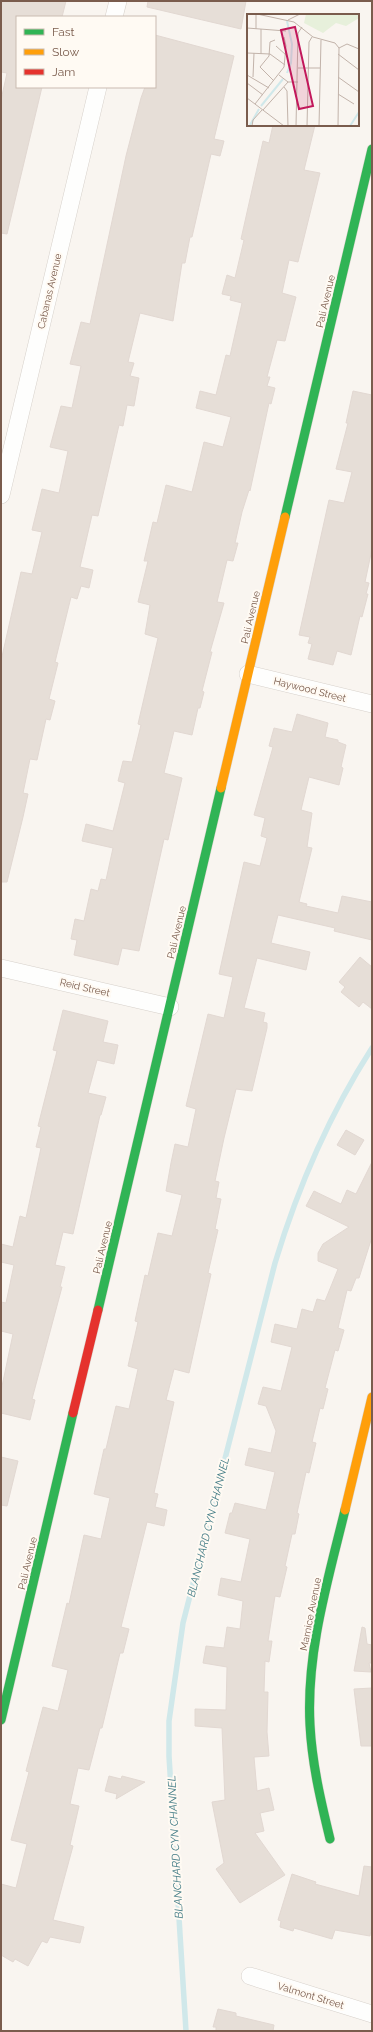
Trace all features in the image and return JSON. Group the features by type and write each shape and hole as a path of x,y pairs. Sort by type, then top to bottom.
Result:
{"street":[{"path":"114,16 118,1"},
{"name":"Cabanas Avenue","path":"1,495 98,88"},
{"name":"Pali Avenue","path":"1,1720 372,149"},
{"name":"Haywood Street","path":"248,674 372,704"},
{"name":"Reid Street","path":"1,968 170,1007"},
{"name":"Marnice Avenue","path":"330,1839 320,1800 310,1725 312,1667 320,1613 372,1397"},
{"name":"Valmont Street","path":"250,1976 372,2014"}],"building":[{"path":"1,1 66,1 62,16 16,16 16,88 42,88 7,234 1,233 1,100 7,73 1,72"},
{"path":"148,1 246,1 241,29 147,7"},
{"path":"156,35 234,56 214,139 224,141 220,156 211,154 192,237 190,237 185,263 182,263 173,321 140,313 128,362 134,363 130,376 139,378 134,406 127,405 123,426 119,425 98,516 92,515 80,567 93,570 89,588 81,586 77,599 71,597 55,662 58,663 49,699 55,701 50,720 46,719 37,760 30,759 23,793 28,794 23,817 7,882 1,882 1,661 21,572 32,574 42,532 32,530 42,489 59,493 68,451 50,447 61,406 72,408 81,366 70,364 81,322 90,324 126,156 145,88 156,88"},
{"path":"273,126 315,126 304,170 320,173 298,262 289,260 282,293 296,297 285,341 277,340 267,377 270,377 267,386 275,388 271,404 269,403 250,491 249,490 242,512 235,543 238,543 233,561 227,560 217,602 224,603 210,652 212,652 202,691 204,692 200,708 198,708 192,735 174,731 164,773 182,778 168,840 164,839 139,951 122,948 118,965 74,955 77,940 71,939 75,919 84,921 91,889 98,891 101,879 106,880 113,848 82,841 86,824 113,831 125,783 118,781 123,761 132,762 141,725 138,724 158,638 145,634 150,605 138,602 148,561 144,561 153,522 157,523 166,485 192,492 204,442 223,447 231,417 196,408 200,391 216,395 226,355 230,356 242,303 230,300 231,296 222,294 227,275 235,278 244,240 241,239 263,141 269,143"},
{"path":"353,391 372,395 372,549 365,582 369,583 366,594 368,594 362,617 360,616 351,655 337,651 333,665 308,659 312,644 308,643 310,637 299,635 329,500 344,503 352,472 336,469 348,423 346,423"},
{"path":"297,714 328,723 325,737 338,740 338,742 346,745 339,785 309,777 301,810 312,813 307,847 312,848 299,902 307,904 306,906 338,913 342,896 372,902 372,940 334,931 335,928 278,915 271,943 310,952 306,970 257,958 244,1008 265,1013 263,1022 267,1023 267,1028 252,1091 236,1089 224,1138 215,1181 219,1182 216,1198 221,1199 215,1229 218,1230 208,1273 211,1274 189,1373 174,1369 166,1400 174,1402 154,1493 158,1494 155,1507 167,1510 164,1526 147,1522 121,1627 129,1629 123,1653 120,1653 102,1728 100,1728 89,1770 78,1768 70,1804 79,1806 70,1845 73,1846 53,1920 84,1927 80,1943 50,1937 47,1943 42,1941 28,1966 15,1959 13,1962 1,1955 1,1884 16,1888 27,1844 11,1840 29,1772 26,1771 43,1707 58,1711 63,1691 68,1670 52,1666 67,1603 69,1604 84,1535 101,1539 110,1498 94,1494 104,1449 106,1449 116,1406 129,1409 138,1369 128,1366 138,1322 135,1321 145,1275 148,1276 158,1233 172,1236 182,1195 166,1191 171,1163 175,1144 188,1147 196,1109 186,1106 208,1014 224,1018 233,977 219,974 244,862 260,866 267,838 261,836 265,818 254,815 273,747 269,746 274,728 292,732"},
{"path":"360,957 372,967 372,1009 363,1002 359,1007 341,992 345,987 339,982"},
{"path":"63,1010 108,1021 103,1042 118,1045 114,1064 97,1060 88,1093 106,1097 100,1115 73,1234 63,1232 55,1265 65,1267 60,1287 62,1287 32,1399 35,1400 30,1420 1,1413 1,1391 13,1334 1,1331 1,1302 6,1303 14,1265 1,1262 1,1244 13,1247 20,1216 26,1218 41,1148 36,1147 41,1127 38,1126 57,1051 53,1050"},
{"path":"346,1130 364,1140 355,1155 337,1145"},
{"path":"372,1162 372,1237 359,1278 356,1278 351,1291 347,1290 338,1328 344,1330 338,1351 335,1350 325,1388 328,1389 323,1409 320,1408 312,1442 316,1443 309,1473 306,1472 297,1513 299,1514 295,1534 292,1534 285,1566 287,1567 280,1597 275,1596 268,1641 272,1641 269,1662 265,1661 264,1692 268,1692 267,1732 269,1756 254,1757 257,1791 269,1788 274,1810 260,1813 264,1831 255,1833 285,1875 240,1903 216,1869 224,1863 212,1802 225,1800 222,1728 195,1726 195,1709 226,1710 227,1667 203,1663 206,1646 224,1648 227,1627 240,1629 243,1601 218,1595 221,1578 241,1582 250,1539 225,1533 230,1513 232,1513 235,1503 266,1510 275,1472 245,1465 249,1448 271,1453 276,1431 266,1406 258,1404 263,1387 281,1391 292,1347 271,1342 275,1324 297,1329 302,1309 313,1312 317,1299 325,1301 338,1269 318,1261 318,1253 323,1244 349,1227 306,1206 314,1191 341,1204 347,1190 356,1194"},
{"path":"1,1457 18,1461 7,1506 1,1505"},
{"path":"362,1627 365,1628 367,1644 372,1645 372,1663 369,1663 371,1672 354,1671"},
{"path":"372,1688 372,1746 361,1746 354,1689"},
{"path":"109,1776 121,1779 122,1776 145,1782 116,1799 117,1794 105,1791"},
{"path":"364,1866 372,1867 372,1924 370,1936 335,1930 332,1939 294,1928 293,1931 280,1927 281,1921 278,1920 292,1874 316,1882 315,1884 359,1896"},
{"path":"218,2009 236,2013 236,2016 274,2025 273,2031 216,2031 216,2027 213,2027"}],"waterway":[{"name":"BLANCHARD CYN CHANNEL","path":"186,2031 169,1756 169,1721 183,1623 275,1263 284,1235 304,1179 328,1125 356,1073 372,1048"}],"traffic: fast":[{"path":"285,517 372,149"},
{"path":"98,1310 221,788"},
{"path":"1,1720 73,1413"},
{"path":"330,1839 320,1797 313,1754 310,1725 311,1670 325,1590 345,1510"}],"traffic: slow":[{"path":"221,788 285,517"},
{"path":"345,1510 372,1397"}],"traffic: jam":[{"path":"73,1413 98,1310"}]}
